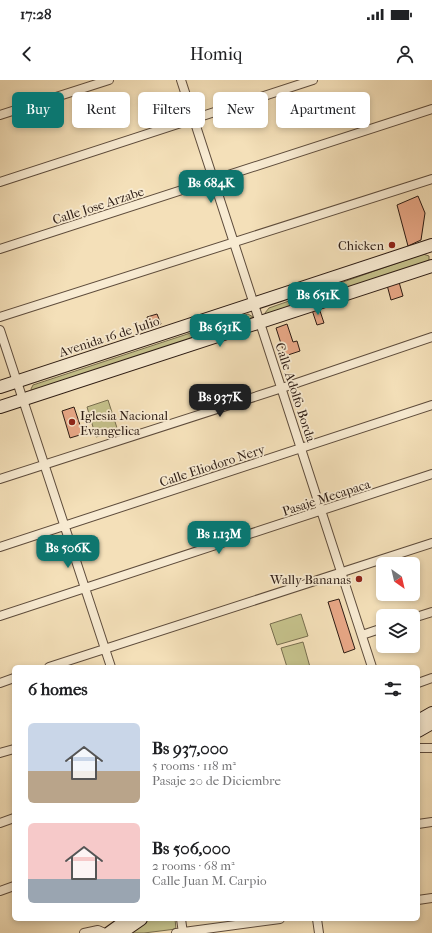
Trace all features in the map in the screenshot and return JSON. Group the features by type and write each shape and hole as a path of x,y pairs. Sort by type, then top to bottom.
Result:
{"main road":[{"name":"Avenida 16 de Julio","path":"0,387 432,245"},
{"path":"0,407 432,266"},
{"path":"420,720 432,713"},
{"path":"420,730 432,723"},
{"path":"109,933 125,921"},
{"path":"121,933 138,921"}],"street":[{"path":"0,116 107,80"},
{"name":"Calle Adolfo Borda","path":"181,80 185,92"},
{"path":"205,114 313,80"},
{"name":"Calle Jose Arzabe","path":"0,249 432,110"},
{"path":"0,182 164,128"},
{"name":"Calle Adolfo Borda","path":"197,128 371,665"},
{"path":"0,317 432,179"},
{"path":"0,330 110,665"},
{"path":"0,479 282,388 432,337"},
{"name":"Calle Eliodoro Nery","path":"0,547 432,405"},
{"name":"Pasaje Mecapaca","path":"0,616 84,587 322,511 432,474"},
{"path":"55,665 432,543"},
{"path":"420,616 432,612"},
{"path":"362,635 376,630"},
{"path":"420,682 432,678"},
{"path":"0,683 12,679"},
{"path":"420,748 432,750"},
{"path":"0,754 12,750"},
{"path":"0,822 12,819"},
{"path":"420,824 432,822"},
{"path":"0,891 12,887"},
{"path":"420,900 432,898"},
{"path":"181,921 181,933 266,921"},
{"path":"317,921 319,933"},
{"path":"84,933 98,930 105,933"}],"shaded area":[{"path":"423,254 429,256 429,262 266,316 265,313 269,308"},
{"path":"248,314 253,317 254,320 32,392 31,389 33,385"},
{"path":"108,400 118,431 96,437 87,407"},
{"path":"301,614 308,636 277,645 270,624"},
{"path":"303,642 309,665 286,665 281,648"},
{"path":"145,921 175,921 176,929 144,933 129,933"}],"building":[{"path":"418,196 425,213 421,240 408,246 397,205"},
{"path":"399,282 403,296 391,300 387,285"},
{"path":"319,308 324,323 317,325 312,310"},
{"path":"157,314 161,324 150,328 147,317"},
{"path":"287,324 293,342 297,341 300,351 285,356 276,328"},
{"name":"Iglesia Nacional Evangelica","path":"74,407 83,434 70,438 62,411"},
{"path":"339,599 355,649 344,653 328,602"}],"place":[{"name":"Chicken","path":"392,245"},
{"name":"Iglesia Nacional Evangelica","path":"72,422"},
{"name":"Wally Bananas","path":"359,579"}]}
